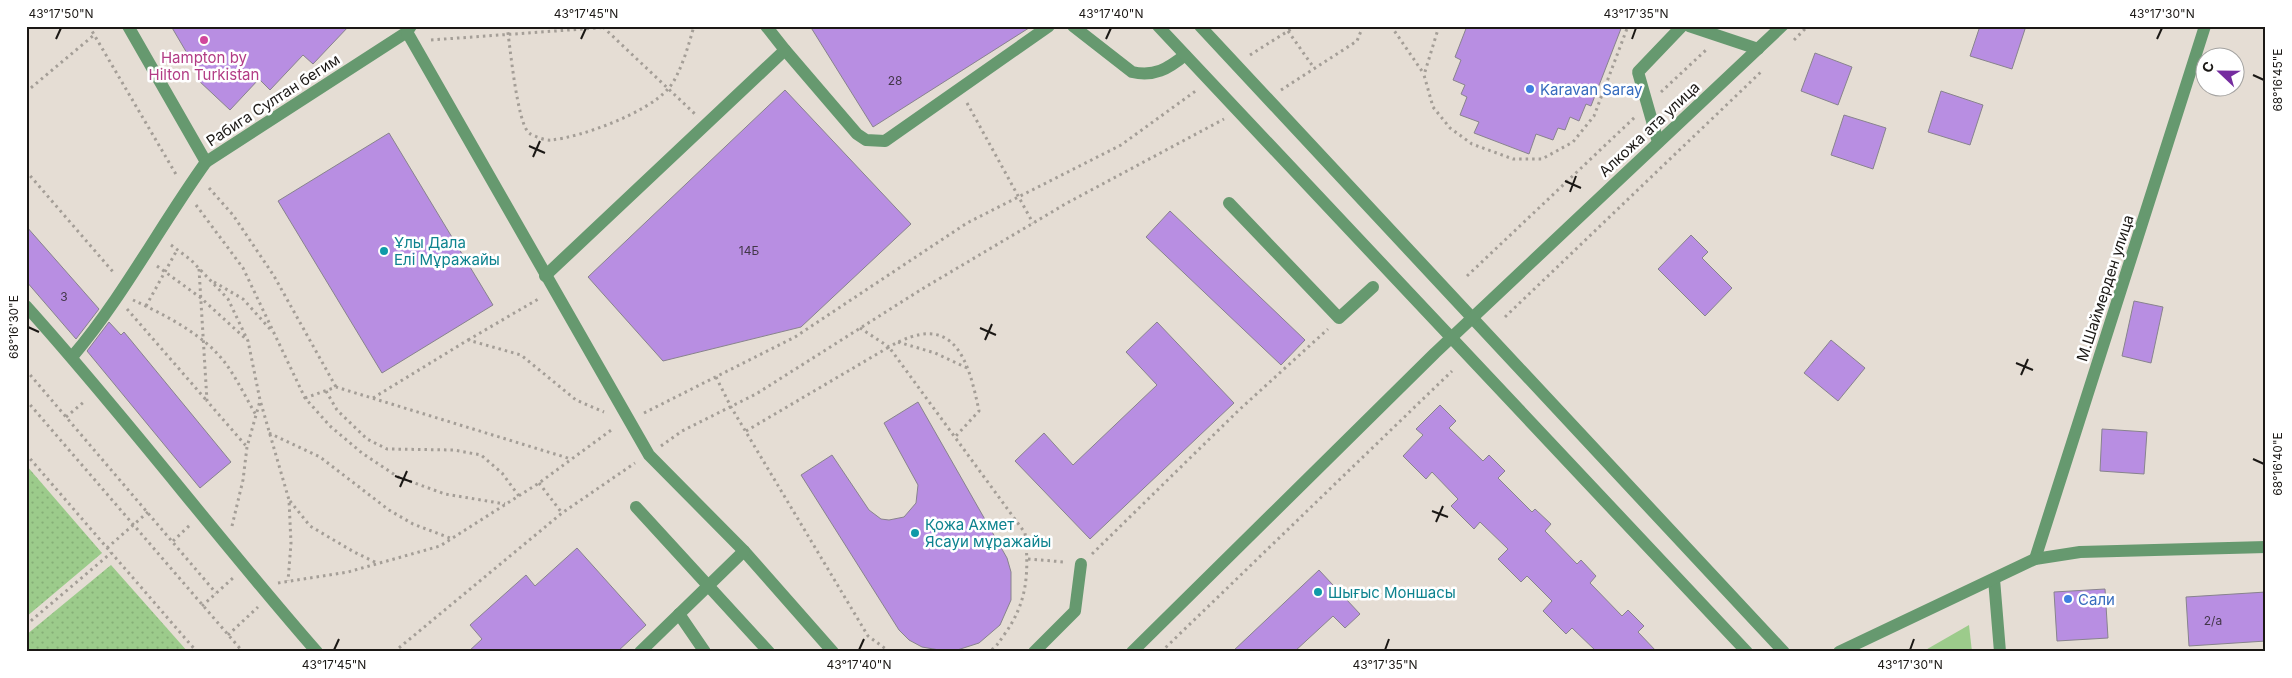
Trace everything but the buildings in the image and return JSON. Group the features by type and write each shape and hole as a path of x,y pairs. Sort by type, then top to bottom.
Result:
{"street":[{"name":"Рабига Султан бегим","path":"128,26 206,162 409,29"},
{"path":"766,26 857,134 866,140 885,141 1049,26"},
{"path":"1072,26 1132,72 1142,74 1168,69 1185,55"},
{"path":"1158,26 1747,652"},
{"path":"1200,26 1784,652"},
{"path":"1658,142 1638,72 1682,26"},
{"path":"1689,26 1758,48"},
{"name":"Алкожа ата улица","path":"1132,652 1451,338 1782,26"},
{"name":"М.Шаймерден улица","path":"2035,559 2205,26"},
{"path":"409,29 545,276 649,455 744,551 833,652"},
{"path":"545,276 785,50"},
{"path":"72,357 101,324 156,234 206,162"},
{"path":"1229,203 1339,318 1373,287"},
{"path":"26,306 72,357 317,652"},
{"path":"636,507 769,652"},
{"path":"1839,652 2035,559 2080,552 2266,547"},
{"path":"640,652 744,551"},
{"path":"1034,652 1075,611 1081,564"},
{"path":"1994,579 2000,652"},
{"path":"680,614 705,652"},
{"path":"1043,642 1052,652"}],"path":[{"path":"89,26 186,190 243,268 305,398 330,426 362,453 398,477 445,494 506,504"},
{"path":"507,26 520,119 529,133 548,141 590,130 634,113 668,89 687,52 694,26"},
{"path":"431,40 624,26"},
{"path":"1235,64 1296,26"},
{"path":"1266,97 1357,42 1363,26"},
{"path":"1391,26 1424,75 1433,107 1450,128 1472,144 1513,159 1542,159 1573,142 1594,116 1628,26"},
{"path":"1424,75 1439,26"},
{"path":"1787,47 1808,26"},
{"path":"603,27 706,125"},
{"path":"1288,32 1314,68"},
{"path":"26,92 94,34"},
{"path":"1467,276 1720,36"},
{"path":"1506,317 1765,68"},
{"path":"261,586 348,572 440,546 539,483 629,420 795,337 967,223 1121,145 1209,81"},
{"path":"960,90 1033,223"},
{"path":"394,652 562,513 682,432 756,394 860,328 1033,223 1238,112"},
{"path":"26,171 207,401 247,447"},
{"path":"210,187 233,215 274,276 336,387"},
{"path":"156,234 199,269 228,300 248,341 268,433 289,500 291,542 288,581"},
{"path":"146,306 177,250"},
{"path":"142,257 201,298 248,341"},
{"path":"199,269 207,401"},
{"path":"209,279 243,299 272,331"},
{"path":"120,292 202,341 226,364 256,415"},
{"path":"373,398 540,298"},
{"path":"1028,559 1081,564 1239,410 1339,318"},
{"path":"860,328 889,346 1025,533 1028,559 1023,602 1008,629 994,649 988,652"},
{"path":"746,431 889,346 924,333 945,336 958,348 973,379 979,411 955,437"},
{"path":"468,340 521,355 576,400 607,414"},
{"path":"898,342 935,353 968,368"},
{"path":"26,370 216,593"},
{"path":"1160,652 1452,371"},
{"path":"716,377 731,406 868,636 890,652"},
{"path":"305,398 336,387 572,459"},
{"path":"326,391 337,410 367,439 387,449 454,450 481,455 502,473 519,496"},
{"path":"26,400 202,606 244,652"},
{"path":"226,543 241,488 247,447 260,400"},
{"path":"66,416 85,401"},
{"path":"268,433 320,457 389,510 413,524 451,538"},
{"path":"26,454 197,652"},
{"path":"539,483 562,513"},
{"path":"289,500 310,526 354,552 378,563"},
{"path":"108,548 148,512"},
{"path":"172,541 190,525"},
{"path":"26,625 111,553"},
{"path":"202,606 245,566"},
{"path":"228,635 270,597"}],"green space":[{"path":"26,465 102,553 26,617"},
{"path":"111,565 188,652 26,652 26,635"},
{"path":"1969,625 1972,652 1922,652"}],"place":[{"name":"Hampton by Hilton Turkistan","path":"204,40"},
{"name":"Karavan Saray","path":"1530,89"},
{"name":"Ұлы Дала Елі Мұражайы","path":"384,251"},
{"name":"Қожа Ахмет Ясауи мұражайы","path":"915,533"},
{"name":"Шығыс Моншасы","path":"1318,592"},
{"name":"Сали","path":"2068,599"}]}
